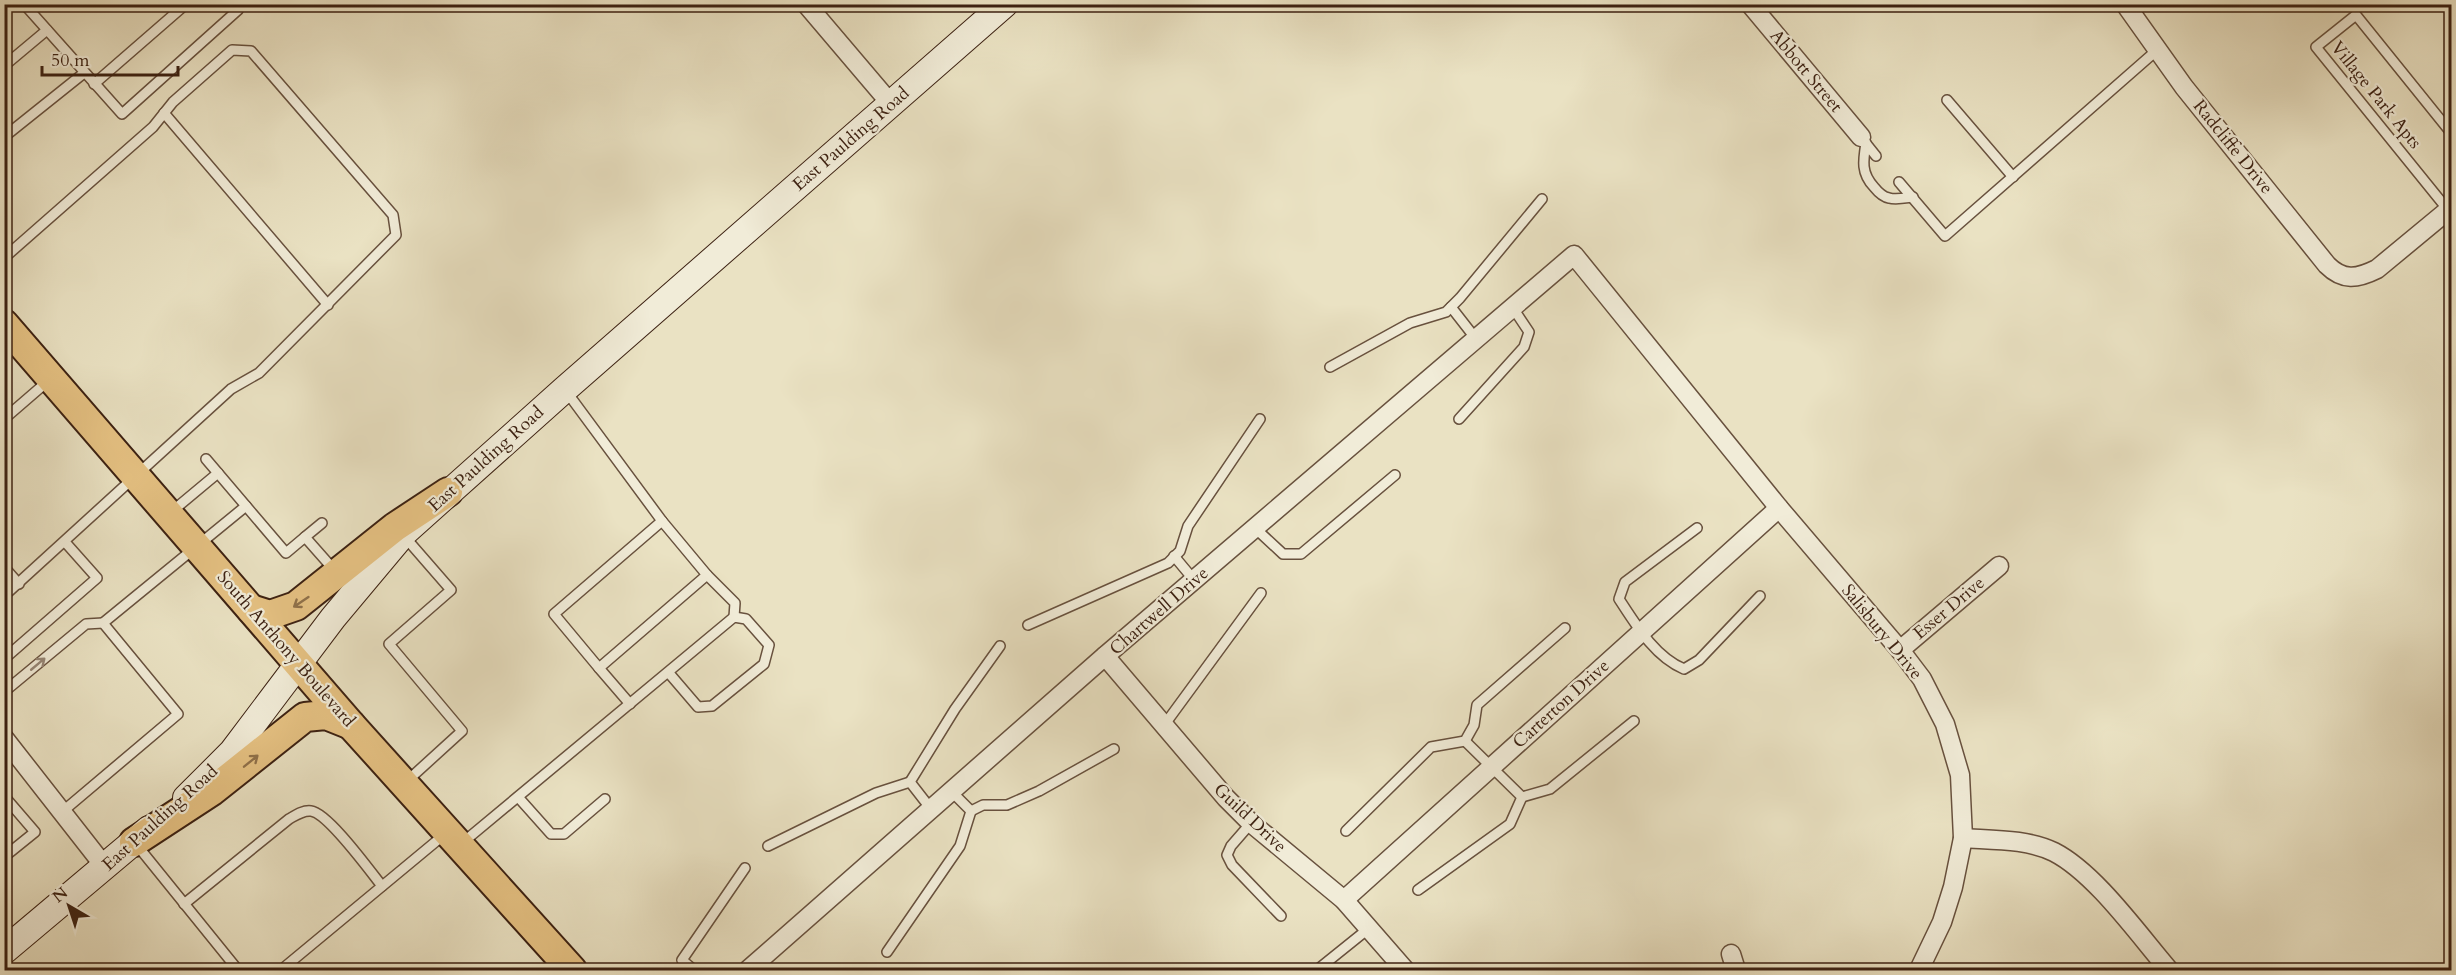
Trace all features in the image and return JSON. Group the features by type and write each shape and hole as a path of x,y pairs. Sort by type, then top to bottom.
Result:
{"main road":[{"name":"East Paulding Road","path":"4,951 193,791 232,752 298,663 403,534 1005,4"},
{"name":"South Anthony Boulevard","path":"4,324 351,725 572,970"},
{"path":"251,609 270,615 287,610 304,600 395,527 448,492"},
{"path":"134,842 237,773 305,717 326,715 351,725"}],"street":[{"path":"806,4 891,104"},
{"name":"Abbott Street","path":"1750,4 1864,140"},
{"name":"Radcliffe Drive","path":"2125,4 2156,51 2327,265 2340,275 2351,278 2365,275 2376,269 2450,209"},
{"name":"Chartwell Drive","path":"747,970 1106,656 1574,255"},
{"name":"Salisbury Drive","path":"1574,255 1779,508 1900,650 1922,680 1945,724 1960,775 1963,838 1942,922 1919,970"},
{"name":"Carterton Drive","path":"1344,900 1779,508"},
{"name":"Esser Drive","path":"1900,650 1999,566"},
{"name":"Guild Drive","path":"1106,656 1165,724 1209,780 1251,823 1344,900 1405,970"},
{"path":"6,741 105,867"},
{"path":"1963,838 2018,842 2053,851 2061,856 2084,872 2169,970"}],"lane":[{"path":"24,4 122,114 238,10 241,4"},
{"path":"94,84 186,4"},
{"name":"Village Park Apts","path":"2450,209 2316,47 2356,15 2451,134"},
{"path":"4,66 47,30"},
{"path":"4,258 153,127 173,102 232,50 251,51 393,215 396,235 259,374 231,389 4,596"},
{"path":"1899,182 1946,236 2156,51"},
{"path":"4,136 84,73"},
{"path":"1947,100 2013,177"},
{"path":"164,113 328,305"},
{"path":"1864,140 1876,156"},
{"path":"1864,140 1862,164 1871,184 1889,198 1913,197"},
{"path":"1330,367 1410,323 1446,312 1542,199"},
{"path":"1451,307 1476,339"},
{"path":"1459,419 1524,347 1529,332 1513,308"},
{"path":"4,419 51,378"},
{"path":"280,970 382,886 518,797 734,617 735,603 707,575 662,521 565,389"},
{"path":"1028,626 1167,563 1180,551 1188,526 1260,419"},
{"path":"206,459 286,553 322,523"},
{"path":"168,514 218,473"},
{"path":"1255,528 1283,554 1301,554 1395,475"},
{"path":"4,692 86,624 104,623 246,506"},
{"path":"630,704 554,614 662,521"},
{"path":"1697,528 1625,582 1619,599 1641,632 1672,664 1684,669 1699,660 1760,596"},
{"path":"403,534 451,590 389,644 462,731 404,784"},
{"path":"305,537 336,573"},
{"path":"4,659 97,578 65,542"},
{"path":"1174,556 1194,580"},
{"path":"4,567 19,584"},
{"path":"599,668 707,575"},
{"path":"1165,724 1261,593"},
{"path":"668,672 698,707 712,706 764,664 770,645 746,619 734,617"},
{"path":"62,812 178,714 104,623"},
{"path":"1465,741 1474,725 1477,705 1565,628"},
{"path":"768,846 876,793 910,782 955,709 1000,646"},
{"path":"1522,797 1550,789 1634,721"},
{"path":"1465,741 1522,797"},
{"path":"1346,831 1431,747 1465,741"},
{"path":"887,951 960,846 971,811 983,805 1007,805 1039,791 1114,749"},
{"path":"910,782 931,809"},
{"path":"951,791 971,811"},
{"path":"4,796 34,832 4,857"},
{"path":"518,797 551,834 564,834 605,799"},
{"path":"1418,890 1510,824 1522,797"},
{"path":"184,904 289,819 310,811 320,814 330,823 382,886"},
{"path":"1251,823 1231,846 1227,855 1233,865 1281,916"},
{"path":"134,842 238,970"},
{"path":"694,970 682,960 745,868"},
{"path":"1317,970 1368,929"}]}
